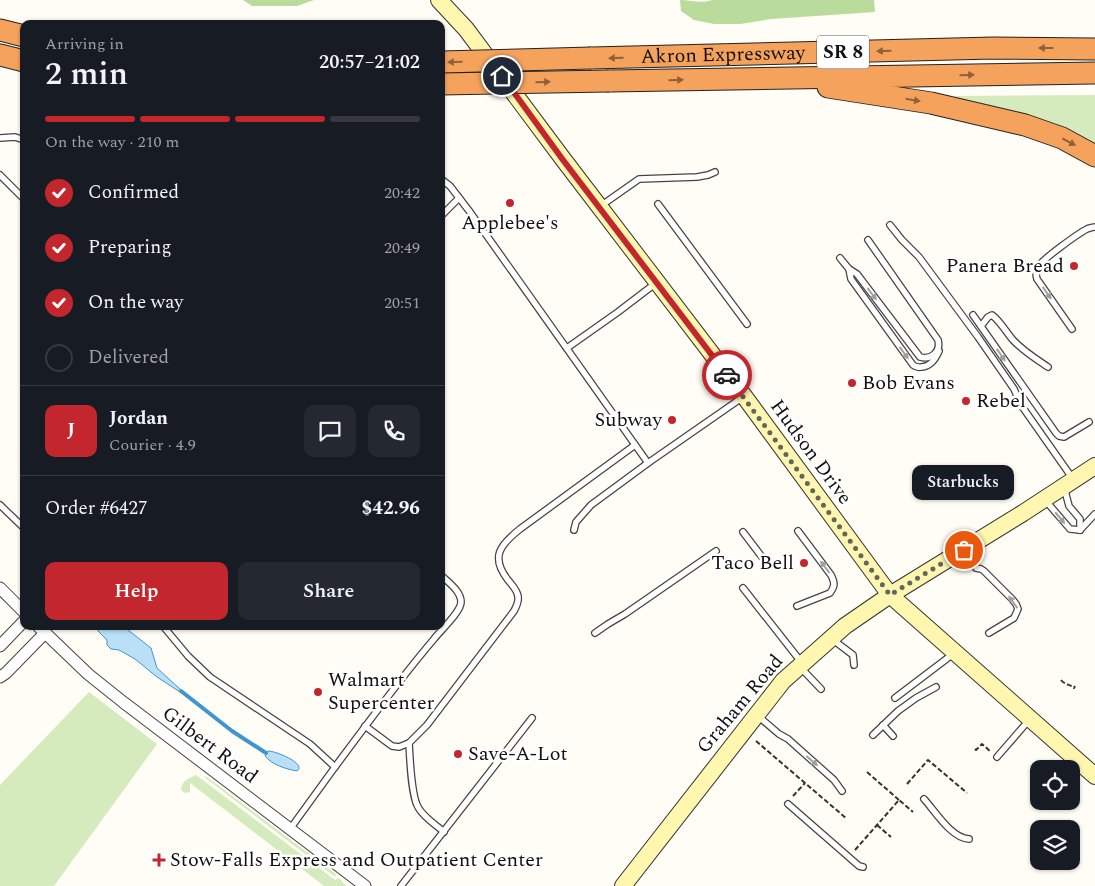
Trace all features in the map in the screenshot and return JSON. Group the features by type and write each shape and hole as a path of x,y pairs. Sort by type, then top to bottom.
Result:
{"highway":[{"path":"0,30 20,35"},
{"name":"Akron Expressway","path":"445,62 993,48 1095,49"},
{"path":"0,56 20,60"},
{"name":"Akron Expressway","path":"445,84 1095,73"},
{"path":"760,78 931,103 988,115 1062,138 1095,156"}],"street":[{"name":"Hudson Drive","path":"439,0 470,34 599,207 744,396 890,595 1095,776"},
{"name":"Graham Road","path":"623,886 783,681 830,638 890,595 1095,466"},
{"path":"0,588 20,608"},
{"path":"0,646 20,625"},
{"path":"0,678 6,673 38,630"},
{"name":"Gilbert Road","path":"42,630 111,693 366,886"}],"lane":[{"path":"0,138 20,139"},
{"path":"599,207 639,179 708,175 715,172"},
{"path":"0,175 20,195"},
{"path":"445,182 460,198 648,463"},
{"path":"445,212 460,198"},
{"path":"658,204 747,324"},
{"path":"890,225 919,257 1014,389 1021,405 1069,483 1069,506 1080,519 1080,530"},
{"path":"1072,329 1037,279 1036,269 1075,237 1095,226"},
{"path":"840,258 848,269 851,278 913,365 921,368 930,364 940,350 938,340 868,240"},
{"path":"848,269 857,274 920,357 930,358 937,352 939,345"},
{"path":"568,348 656,282"},
{"path":"973,315 1056,433 1064,436 1089,422"},
{"path":"981,326 984,320 992,315 1013,340 1048,368"},
{"path":"574,530 576,522 591,505 744,396"},
{"path":"365,726 392,746 399,747 409,743 427,725 514,612 518,603 519,596 498,561 501,547 520,529 635,444"},
{"path":"1044,499 1070,529 1080,530"},
{"path":"0,505 20,524"},
{"path":"1080,530 1095,514"},
{"path":"797,606 830,593 835,583 798,531"},
{"path":"743,532 762,557"},
{"path":"595,633 716,550"},
{"path":"976,568 984,571 1012,599 1018,609 1014,618 989,633"},
{"path":"445,579 460,596 461,604 458,611 445,626"},
{"path":"743,588 800,665 821,689"},
{"path":"167,630 188,656 210,677 310,744 334,767"},
{"path":"290,829 365,726 442,630"},
{"path":"830,638 853,655 854,665"},
{"path":"895,698 956,652"},
{"path":"873,735 898,711 936,687"},
{"path":"756,714 779,734 788,739 834,780 842,791"},
{"path":"401,886 532,718"},
{"path":"997,757 1031,719"},
{"path":"883,725 893,736"},
{"path":"409,743 415,799 418,808 444,832"},
{"path":"924,799 942,821 957,835 969,839"},
{"path":"789,802 859,866 863,867"}],"path":[{"path":"1061,680 1066,685 1074,688 1075,686"},
{"path":"756,741 847,819"},
{"path":"974,749 976,750 982,744 997,757"},
{"path":"907,784 930,757"},
{"path":"928,760 967,793"},
{"path":"867,772 913,812"},
{"path":"789,802 805,783"},
{"path":"852,853 899,800"},
{"path":"877,825 891,837"}],"green space":[{"path":"243,0 314,0 297,6 252,6"},
{"path":"680,0 700,2 712,0 874,0 875,12 771,19 740,24 714,24 694,20 681,11"},
{"path":"1095,95 1095,149 953,99 953,97 957,96"},
{"path":"89,692 157,744 54,886 0,886 0,785"},
{"path":"196,775 335,880 339,878 346,886 324,886 190,783 190,792 185,793 181,790 184,782"},
{"path":"203,776 207,777 336,874 335,877"}],"water":[{"path":"128,630 151,648 157,668 181,690 180,692 157,677 135,659 119,650 111,649 107,645 107,640 98,631"},
{"path":"268,751 289,758 299,766 299,769 297,771 275,764 265,756"}],"waterway":[{"path":"181,691 232,731 266,753"}],"way so far":[{"path":"727,375 890,595 964,550"}],"place":[{"name":"Applebee's","path":"510,203"},
{"name":"Panera Bread","path":"1074,266"},
{"name":"Bob Evans","path":"852,383"},
{"name":"Rebel","path":"966,401"},
{"name":"Subway","path":"672,420"},
{"name":"Starbucks","path":"964,550"},
{"name":"Taco Bell","path":"804,563"},
{"name":"Walmart Supercenter","path":"318,692"},
{"name":"Save-A-Lot","path":"458,754"},
{"name":"Stow-Falls Express and Outpatient Center","path":"159,860"}],"route":[{"path":"502,76 563,160 727,375"}]}
